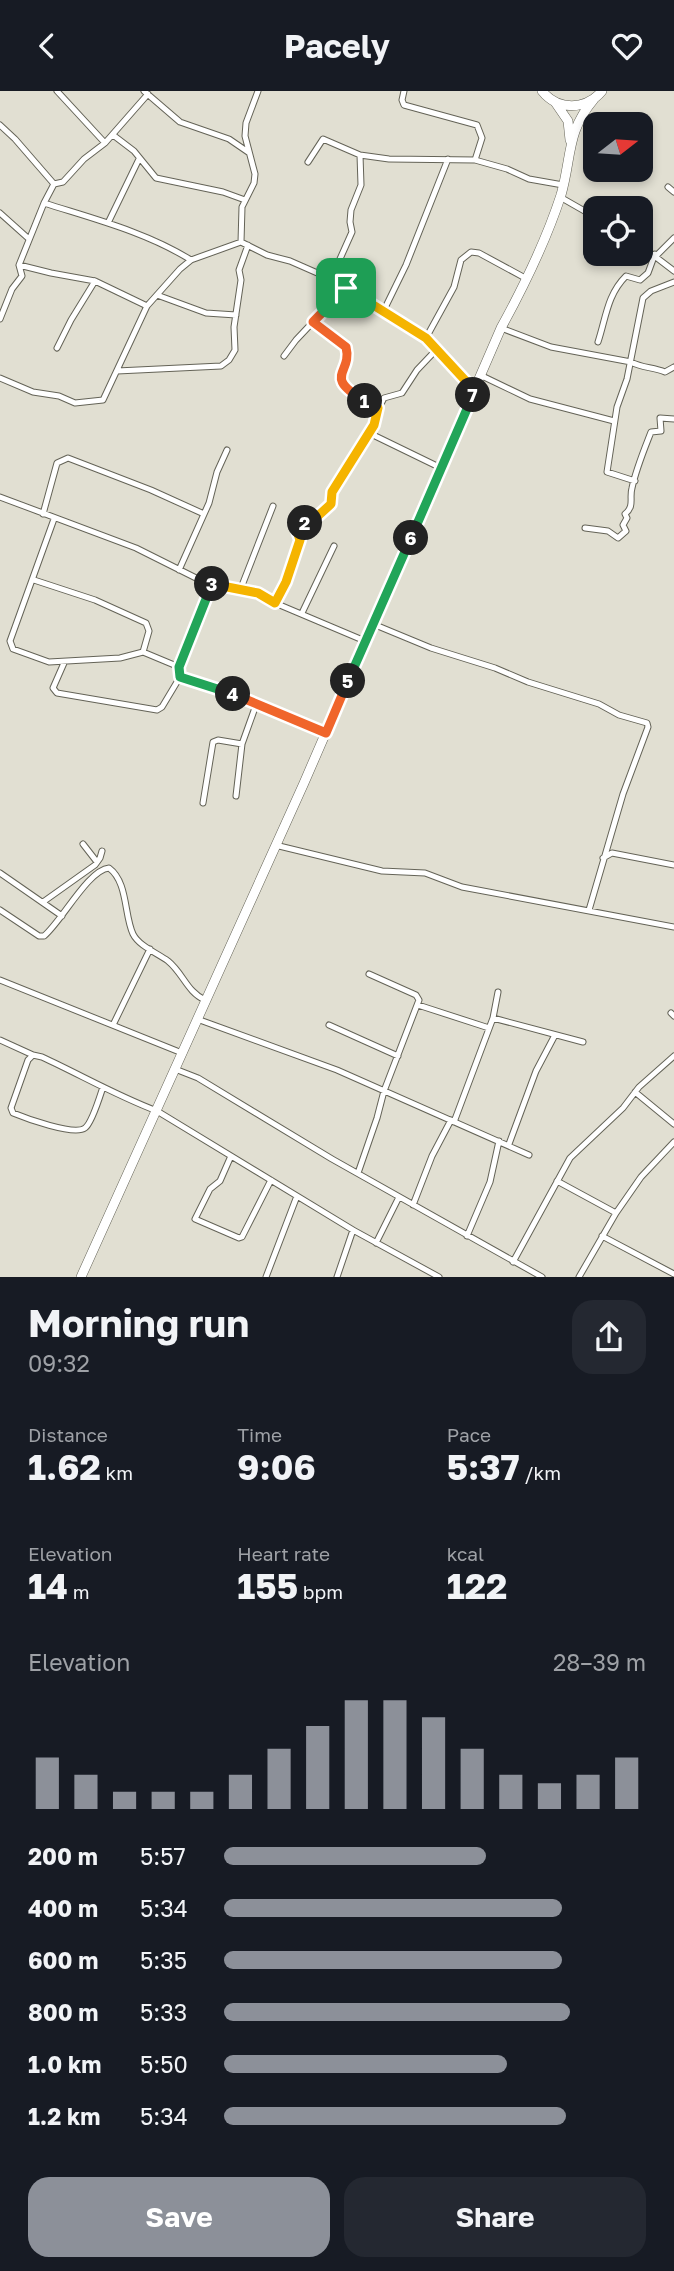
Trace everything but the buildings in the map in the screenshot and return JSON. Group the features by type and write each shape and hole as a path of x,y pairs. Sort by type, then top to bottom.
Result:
{"main road":[{"path":"542,91 555,102 568,121 570,145"},
{"path":"555,102 575,106 600,94"},
{"path":"81,1277 326,733 501,328 527,279 560,197 578,120 600,94"}],"street":[{"path":"57,91 105,143"},
{"path":"241,242 242,207 254,183 255,174 248,152 246,124 258,91"},
{"path":"404,91 404,105 477,125 482,138 475,160"},
{"path":"0,319 12,289 22,276 19,265 54,184 63,182 84,159 113,135 146,92 180,122 229,139 248,152"},
{"path":"0,125 54,184"},
{"path":"113,135 134,151 156,178 223,192 245,201"},
{"path":"308,162 323,139 360,155 389,159 475,160 507,169 529,179 563,185"},
{"path":"331,279 352,232 352,210 361,185 360,155"},
{"path":"108,223 139,159"},
{"path":"384,310 448,159"},
{"path":"668,187 674,192"},
{"path":"560,197 583,210"},
{"path":"44,203 108,223 174,249 191,260"},
{"path":"0,213 29,239"},
{"path":"598,342 614,291 626,276 640,280 648,273 655,256 674,238"},
{"path":"0,378 33,392 80,403 103,400 147,306 191,260 241,242 331,279 384,310 426,338 475,391"},
{"path":"117,371 220,366 229,360 235,350 236,315 241,286 240,266 248,245"},
{"path":"426,338 454,287 461,260 471,252 479,253 527,279"},
{"path":"655,256 674,271"},
{"path":"19,265 95,281 147,306"},
{"path":"57,348 95,281"},
{"path":"635,481 607,472 614,421 631,362 642,298 651,291 674,282"},
{"path":"284,356 346,288"},
{"path":"157,295 206,313 236,315"},
{"path":"313,322 346,347 347,359 341,376 345,386 378,408"},
{"path":"501,328 551,347 631,362 638,366 652,366 665,372 674,366"},
{"path":"275,603 300,540 297,531 331,504 332,492 369,433 384,398 402,393 416,370 436,350"},
{"path":"482,376 530,399 614,421"},
{"path":"585,529 608,531 618,538 626,531 623,525 627,518 625,514 630,510 631,489 651,432 661,431 660,418 674,419"},
{"path":"369,433 441,468"},
{"path":"179,570 209,503 217,472 227,450"},
{"path":"43,514 57,463 68,458 204,514"},
{"path":"0,497 136,548 212,584 258,593 275,603 365,641"},
{"path":"241,588 273,506"},
{"path":"54,519 10,644 13,649 36,660 64,663 120,658 143,652 179,667"},
{"path":"302,613 334,546"},
{"path":"34,580 95,600 146,623 149,631 143,652"},
{"path":"64,663 53,688 57,693 157,710 162,707 180,677 179,667 212,584"},
{"path":"373,624 431,648 599,704 619,715 647,723 648,727 634,759 589,910"},
{"path":"180,677 224,689 326,733"},
{"path":"236,796 242,744 256,705"},
{"path":"204,803 213,742 218,740 242,744"},
{"path":"83,844 97,862"},
{"path":"275,845 382,871 425,873 462,887 674,927"},
{"path":"43,902 97,862 102,851"},
{"path":"603,858 612,853 674,865"},
{"path":"0,910 39,936 44,936 94,875 101,869 109,868 119,882 134,935 171,964 192,992 205,1000"},
{"path":"0,873 62,916"},
{"path":"113,1025 150,949"},
{"path":"358,1173 384,1091 418,1005 416,995 369,974"},
{"path":"0,980 182,1053"},
{"path":"413,1205 432,1156 452,1121 493,1018 498,992"},
{"path":"418,1005 489,1028"},
{"path":"493,1018 583,1042"},
{"path":"197,1019 337,1070 509,1144 528,1155"},
{"path":"329,1025 398,1056"},
{"path":"509,1144 536,1071 555,1035"},
{"path":"0,1040 157,1111 353,1230 439,1277"},
{"path":"33,1055 28,1060 11,1103 13,1113 25,1119 78,1131 85,1128 103,1087"},
{"path":"513,1262 575,1153 674,1056"},
{"path":"176,1069 198,1078 540,1277"},
{"path":"635,1092 674,1124"},
{"path":"467,1236 490,1182 499,1141"},
{"path":"579,1277 640,1177 674,1142"},
{"path":"232,1156 220,1181 210,1189 195,1219 242,1237 271,1180"},
{"path":"557,1181 616,1213"},
{"path":"266,1277 297,1196"},
{"path":"376,1243 399,1197"},
{"path":"337,1277 353,1230"},
{"path":"602,1236 674,1274"}],"route":[{"path":"346,288 426,338 475,391 326,733 224,689 180,677 179,667 212,584 258,593 275,603 286,582 300,540 297,531 331,504 332,492 374,425 378,408 355,395 342,380 341,370 348,353 346,347 313,322 346,288"}]}
